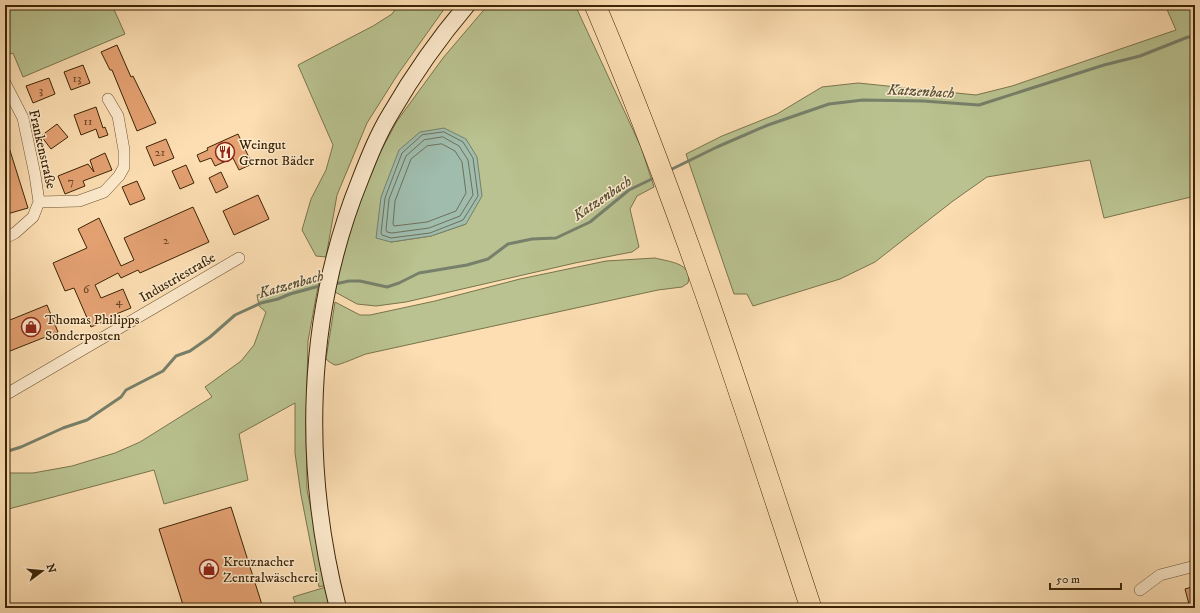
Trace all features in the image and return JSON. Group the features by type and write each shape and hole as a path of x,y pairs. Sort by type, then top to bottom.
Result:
{"highway":[{"path":"595,5 664,157"},
{"path":"608,5 677,192 717,285 824,608"},
{"path":"677,192 724,345 811,608"}],"main road":[{"path":"338,608 325,547 316,482 314,419 315,375 326,290 338,243 351,202 370,153 390,113 447,29 467,5"}],"street":[{"name":"Frankenstraße","path":"5,83 23,118 39,202 33,217 15,233 5,238"},
{"name":"Frankenstraße","path":"39,202 79,201 104,192 119,176 124,167 124,150 118,116 108,100"},
{"name":"Industriestraße","path":"5,395 239,258"},
{"path":"1140,590 1160,575 1195,566"}],"green space":[{"path":"5,5 112,5 125,34 23,77 13,53 5,56"},
{"path":"398,5 447,5 398,74 367,123 337,195 326,257 316,256 302,230 311,199 326,170 333,145 298,65 373,26 392,14"},
{"path":"488,5 575,5 641,147 654,187 637,196 630,209 639,247 632,252 575,263 406,302 376,306 357,304 335,292 342,249 369,173 397,121 443,58","holes":["466,224 431,236 391,242"]},
{"path":"1165,5 1195,5 1195,196 1104,218 1090,160 987,177 953,201 875,262 840,279 753,306 747,294 734,294 686,154 722,136 777,114 822,87 858,83 976,95 1012,86 1176,30"},
{"path":"655,258 673,262 684,267 689,276 688,283 682,287 658,290 366,354 337,365 326,359 335,302 360,315 370,315 435,301 520,279 606,261"},
{"path":"319,281 308,341 306,424 307,490 327,585 319,587 301,495 295,453 295,403 239,434 248,480 164,504 154,470 5,510 5,473 33,473 72,466 115,453 140,442 212,397 205,387 241,361 254,345 266,312 259,306 257,295"},
{"path":"326,587 331,608 297,608 293,597"}],"water":[{"path":"444,128 466,139 477,157 482,196 466,224 431,236 391,242 376,238 381,197 399,150 420,132"}],"building":[{"path":"117,45 131,77 133,76 156,123 137,131 112,70 110,70 101,52"},
{"path":"83,65 90,83 71,90 64,72"},
{"path":"49,78 55,94 33,103 26,86"},
{"path":"96,107 103,128 105,127 108,135 99,138 96,129 81,135 74,115"},
{"path":"57,124 68,137 51,149 41,136"},
{"path":"238,134 252,164 239,170 233,158 215,166 211,158 200,162 197,155 208,150 207,148"},
{"path":"166,139 174,158 154,166 146,147"},
{"path":"7,141 28,208 7,214 5,206 5,142"},
{"path":"105,153 112,170 83,181 85,186 65,194 58,176 88,164 94,172 90,160"},
{"path":"186,165 194,183 180,189 172,171"},
{"path":"221,172 228,187 216,193 209,178"},
{"path":"137,181 145,199 130,205 122,187"},
{"path":"258,195 269,219 234,235 223,211"},
{"path":"193,207 209,242 140,273 138,270 121,278 118,273 95,285 101,298 123,289 131,308 109,317 110,319 91,327 74,288 65,291 53,263 87,248 78,229 99,218 121,266 134,260 124,238"},
{"name":"Thomas Philipps Sonderposten","path":"47,305 58,332 5,353 5,322"},
{"path":"231,507 263,608 184,608 159,529"},
{"path":"1195,586 1195,608 1190,608 1185,589"}],"waterway":[{"name":"Katzenbach","path":"668,171 717,147 768,125 829,104 863,100 923,101 979,105 1104,65 1140,56 1188,37 1195,37"},
{"name":"Katzenbach","path":"335,284 349,281 360,281 387,287 419,273 467,265 488,259 508,244 532,239 556,238 590,222 629,190 656,177"},
{"name":"Katzenbach","path":"5,452 21,447 63,428 87,420 121,397 126,390 163,371 176,356 190,351 210,337 235,315 261,303 323,285"}],"place":[{"name":"Weingut Gernot Bäder","path":"225,152"},
{"name":"Thomas Philipps Sonderposten","path":"31,327"},
{"name":"Kreuznacher Zentralwäscherei","path":"209,569"}]}
